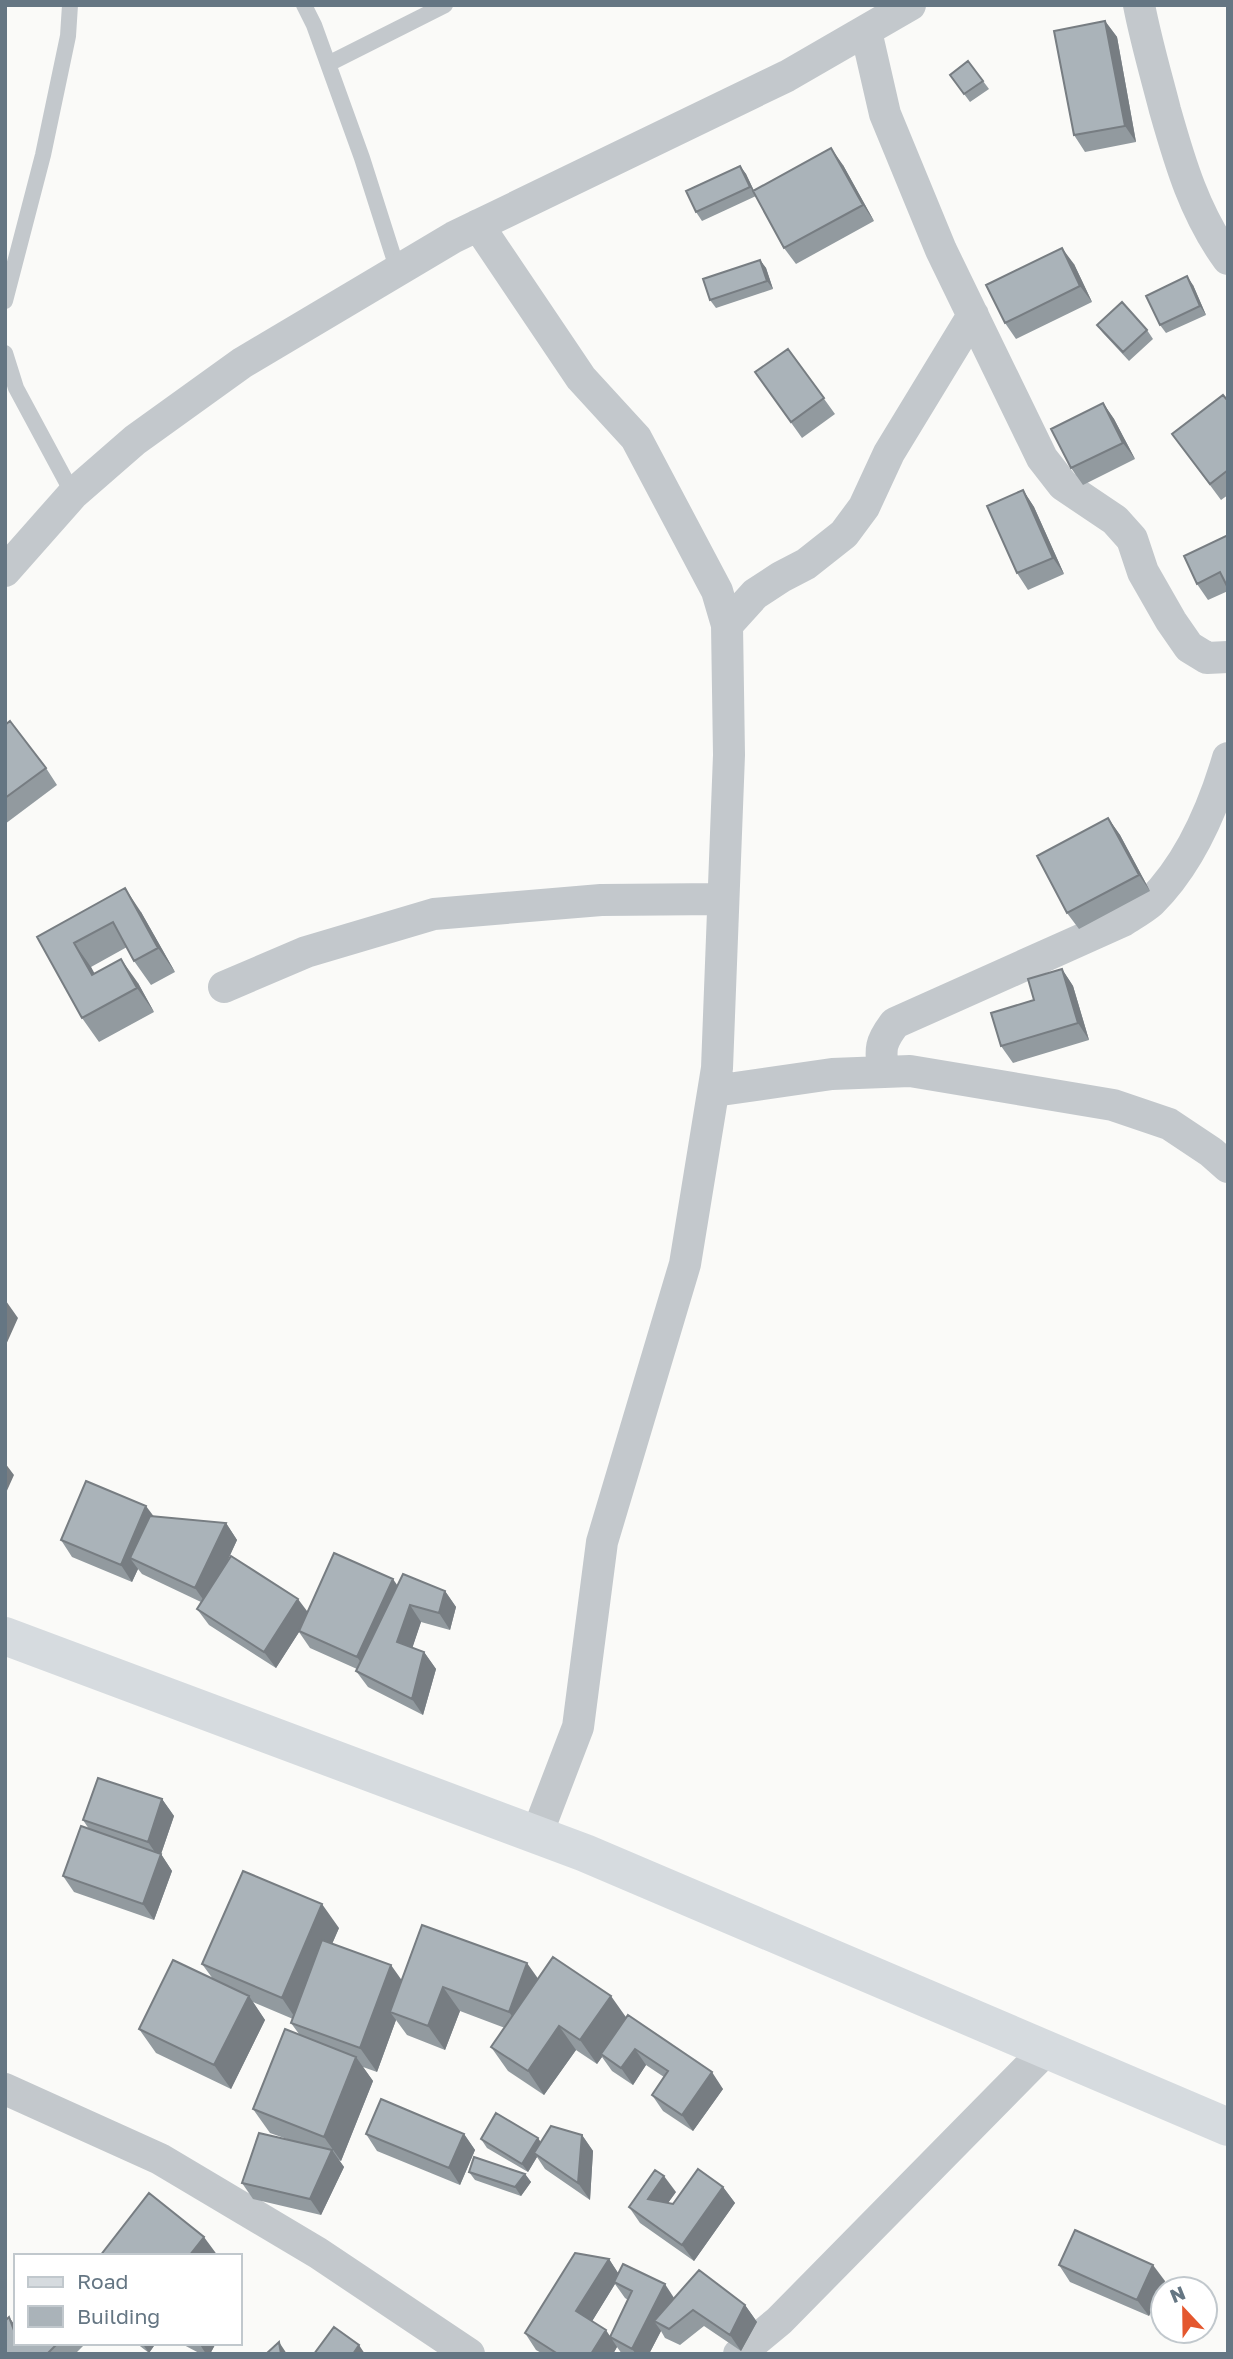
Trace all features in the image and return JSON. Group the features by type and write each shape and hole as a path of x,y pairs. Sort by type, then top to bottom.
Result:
{"main road":[{"path":"8,1642 537,1834 1228,2127"}],"street":[{"path":"5,571 73,494 135,440 242,363 478,225 788,76 910,5"},
{"path":"1139,5 1157,79 1192,195 1212,238 1228,259"},
{"path":"866,31 886,114 941,250 1042,458 1063,485 1115,520 1132,539 1143,572 1189,647 1207,658 1228,657"},
{"path":"478,225 581,378 636,438 717,591 727,625 729,755 714,1091 685,1264 602,1542 578,1727 537,1834"},
{"path":"727,625 755,594 806,564 844,534 864,507 889,453 973,315"},
{"path":"884,1072 880,1053 883,1038 895,1023 1123,920 1149,904 1178,869 1202,828 1221,783 1228,758"},
{"path":"224,987 306,952 434,914 601,900 722,899"},
{"path":"714,1091 832,1074 910,1071 1113,1105 1169,1124 1211,1152 1228,1167"},
{"path":"739,2354 779,2321 1046,2050"},
{"path":"5,2089 160,2159 317,2253 469,2354"}],"lane":[{"path":"5,301 43,155 68,36 70,5"},
{"path":"304,5 314,25 362,158 398,271"},
{"path":"328,64 445,5"},
{"path":"5,353 16,388 73,494"}],"building":[{"path":"1105,21 1125,126 1074,135 1054,31"},
{"path":"968,61 983,81 964,94 950,75"},
{"path":"831,148 863,205 784,248 753,191"},
{"path":"740,166 750,187 696,212 686,191"},
{"path":"1062,248 1080,286 1005,323 986,285"},
{"path":"760,260 767,281 710,300 703,279"},
{"path":"1187,276 1200,306 1160,325 1146,296"},
{"path":"1122,302 1147,330 1123,352 1097,325"},
{"path":"788,349 824,398 791,422 755,372"},
{"path":"1223,395 1228,401 1228,470 1210,484 1172,434"},
{"path":"1103,403 1123,443 1071,468 1051,429"},
{"path":"1023,490 1053,558 1017,573 987,506"},
{"path":"1228,535 1228,588 1220,572 1197,584 1184,556"},
{"path":"10,721 46,768 5,798 5,725"},
{"path":"1108,818 1139,875 1067,913 1037,856"},
{"path":"125,888 158,948 134,961 113,922 74,943 92,975 121,959 137,988 82,1018 37,937"},
{"path":"1062,969 1078,1023 1001,1046 991,1013 1034,1000 1028,979"},
{"path":"86,1481 146,1506 121,1565 61,1540"},
{"path":"150,1516 226,1523 195,1588 130,1558"},
{"path":"334,1553 393,1579 357,1657 299,1631"},
{"path":"231,1556 298,1599 264,1652 197,1609"},
{"path":"403,1574 445,1591 439,1613 410,1605 397,1642 424,1652 412,1699 356,1671"},
{"path":"98,1778 162,1799 148,1842 83,1820"},
{"path":"81,1826 161,1854 143,1904 63,1876"},
{"path":"243,1871 322,1904 282,1998 202,1964"},
{"path":"422,1925 527,1963 509,2012 443,1987 428,2026 390,2012"},
{"path":"322,1940 391,1965 360,2048 291,2023"},
{"path":"553,1957 611,1996 580,2040 559,2026 528,2071 491,2047"},
{"path":"173,1960 249,1996 214,2065 139,2029"},
{"path":"628,2015 712,2072 682,2115 652,2095 668,2071 635,2049 621,2068 601,2054"},
{"path":"285,2029 356,2057 324,2137 253,2109"},
{"path":"381,2099 464,2134 449,2168 366,2134"},
{"path":"496,2113 538,2138 522,2164 481,2139"},
{"path":"551,2126 582,2135 578,2183 534,2153"},
{"path":"259,2133 332,2150 310,2199 242,2183"},
{"path":"474,2157 525,2174 515,2187 469,2172"},
{"path":"698,2169 723,2187 682,2245 629,2207 655,2170 664,2176 648,2199 673,2204"},
{"path":"149,2193 204,2237 191,2254 102,2254"},
{"path":"1075,2230 1153,2265 1137,2300 1059,2265"},
{"path":"575,2253 609,2259 576,2311 606,2330 591,2354 558,2354 525,2333"},
{"path":"623,2264 665,2284 632,2349 610,2337 632,2291 614,2282"},
{"path":"699,2270 745,2305 730,2335 693,2310 669,2329 654,2321"},
{"path":"9,2317 14,2331 14,2345 56,2345 47,2354 5,2354 5,2321"},
{"path":"334,2327 359,2345 353,2354 314,2354"},
{"path":"279,2342 281,2354 266,2354"}]}
